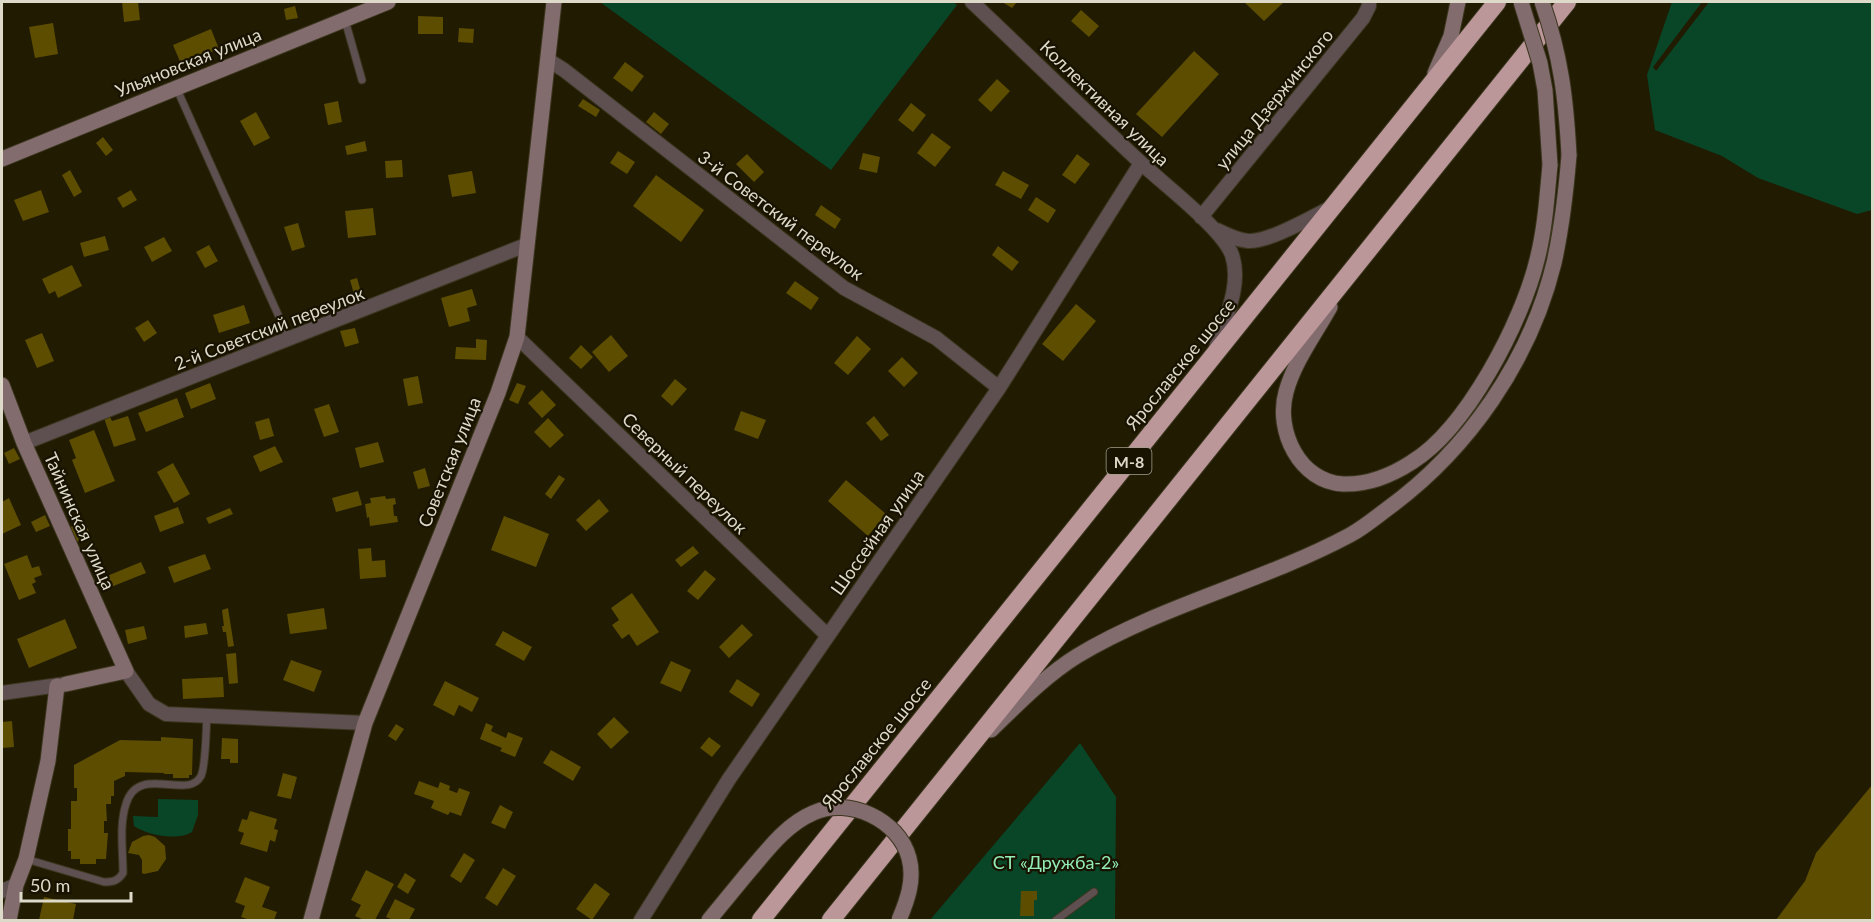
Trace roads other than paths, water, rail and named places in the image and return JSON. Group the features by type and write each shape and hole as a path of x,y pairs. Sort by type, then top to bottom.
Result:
{"highway":[{"name":"Ярославское шоссе","path":"761,921 1497,2"},
{"path":"831,921 1567,2"}],"street":[{"name":"Ульяновская улица","path":"2,159 388,2"},
{"name":"Советская улица","path":"311,921 365,723 498,393 517,337 554,2"},
{"name":"Коллективная улица","path":"972,2 1141,163 1214,229 1231,251 1235,276 1232,301 1214,355"},
{"path":"1430,85 1451,36 1458,2"},
{"path":"1350,272 1295,369 1285,393 1283,420 1288,442 1308,470 1324,479 1343,484 1386,477 1414,461 1459,417 1484,380 1522,307 1537,261 1547,208 1550,165 1545,90 1540,63 1521,2"},
{"path":"957,764 1038,685 1075,658 1123,631 1279,567 1351,534 1410,492 1437,468 1472,428 1524,347 1553,265 1565,210 1569,155 1564,85 1550,24 1542,2"},
{"name":"улица Дзержинского","path":"1201,217 1363,18 1372,3"},
{"name":"3-й Советский переулок","path":"548,60 844,288 936,338 999,388"},
{"name":"Шоссейная улица","path":"641,921 729,779 999,388 1141,163"},
{"name":"Коллективная улица","path":"1214,229 1249,241 1264,239 1332,207"},
{"name":"2-й Советский переулок","path":"24,443 526,245"},
{"name":"Северный переулок","path":"517,337 827,635"},
{"name":"Тайнинская улица","path":"2,385 24,443 126,671"},
{"path":"3,689 61,685 126,671 149,704 166,714 365,723"},
{"path":"9,921 16,885 26,859 48,761 61,685"},
{"path":"709,921 746,875 792,825 814,812 840,807 864,812 885,824 901,840 909,859 911,878 908,898 899,921"},
{"path":"2,891 16,885"}],"lane":[{"path":"345,20 362,80"},
{"path":"176,87 288,339"},
{"path":"26,859 104,882 119,879 123,873 123,818 130,792 144,785 188,784 197,781 202,771 207,715"},
{"path":"1056,921 1094,892"}],"park label":[{"name":"СТ «Дружба-2»","path":"1056,862"}]}
